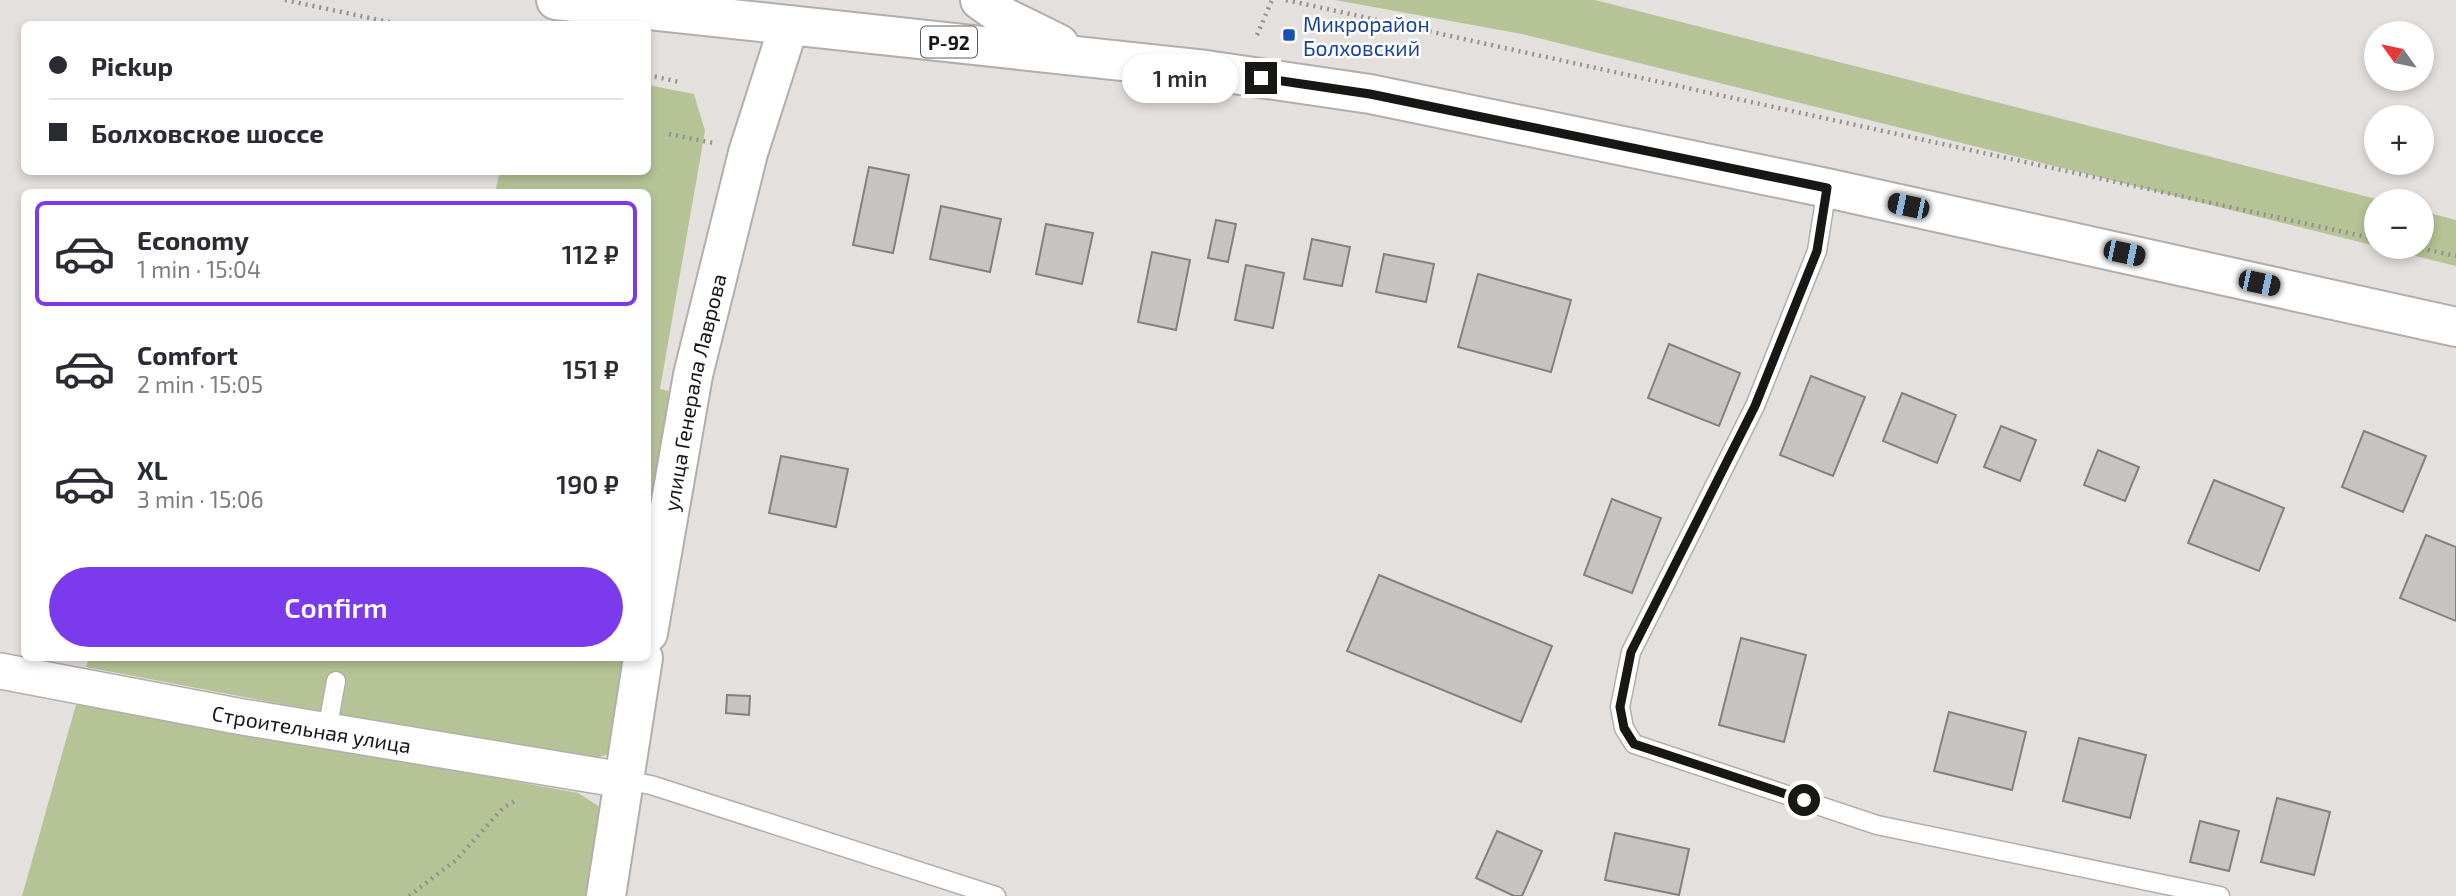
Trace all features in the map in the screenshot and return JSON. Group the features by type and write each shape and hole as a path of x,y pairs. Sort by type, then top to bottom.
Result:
{"main road":[{"path":"979,0 1004,17 1083,55"},
{"name":"Р-92","path":"582,1 808,13 1083,55 1370,94 1827,188 2456,327"},
{"name":"улица Генерала Лаврова","path":"651,597 658,512 693,375 732,148 808,13"},
{"path":"606,896 643,661"}],"street":[{"name":"Строительная улица","path":"0,671 327,731 623,780"}],"lane":[{"path":"1827,188 1817,251 1755,406 1631,652 1620,707 1624,728 1634,744 1877,824 2220,896"},
{"path":"327,731 336,681"},
{"path":"623,780 651,785 996,896"}],"path":[{"path":"285,0 384,21"},
{"path":"1257,35 1272,0"},
{"path":"1286,0 2364,236"},
{"path":"651,76 679,82"},
{"path":"669,134 732,148"},
{"path":"2434,251 2456,256"},
{"path":"409,896 455,862 503,808 567,771"}],"green space":[{"path":"1335,0 1595,0 2364,196 2364,243 1522,34"},
{"path":"651,86 694,94 705,131 660,389 669,391 651,512 651,189 496,189 499,175 651,175"},
{"path":"2434,214 2456,220 2456,266 2428,259 2434,259"},
{"path":"88,661 628,661 614,752 585,762 86,667"},
{"path":"77,701 578,793 603,809 590,896 22,896"}],"building":[{"path":"869,167 909,175 893,253 853,245"},
{"path":"941,206 1001,219 990,272 930,259"},
{"path":"1216,220 1236,224 1228,262 1208,258"},
{"path":"1046,224 1093,233 1082,284 1036,274"},
{"path":"1312,239 1350,247 1342,286 1304,279"},
{"path":"1152,252 1190,260 1176,330 1138,322"},
{"path":"1384,254 1434,264 1426,302 1376,292"},
{"path":"1246,265 1284,273 1273,328 1235,320"},
{"path":"1478,274 1571,300 1551,372 1458,347"},
{"path":"1669,344 1740,373 1719,426 1648,398"},
{"path":"1811,376 1865,397 1833,476 1780,455"},
{"path":"1902,393 1956,415 1937,463 1883,441"},
{"path":"2001,426 2036,440 2020,481 1984,467"},
{"path":"2364,431 2426,456 2403,512 2342,487"},
{"path":"2098,450 2139,467 2125,501 2084,485"},
{"path":"781,456 848,469 836,527 769,513"},
{"path":"2214,480 2284,508 2259,571 2188,543"},
{"path":"1612,499 1661,518 1632,593 1584,575"},
{"path":"2426,535 2456,547 2456,621 2400,598"},
{"path":"1379,575 1552,646 1521,722 1347,651"},
{"path":"1741,638 1806,655 1784,742 1719,725"},
{"path":"727,695 750,696 749,715 726,713"},
{"path":"1949,712 2026,732 2012,790 1934,771"},
{"path":"2079,738 2146,755 2130,818 2063,801"},
{"path":"2277,798 2330,812 2314,875 2261,862"},
{"path":"2200,821 2239,831 2229,871 2190,862"},
{"path":"1497,831 1542,851 1522,896 1514,896 1476,878"},
{"path":"1615,833 1689,849 1679,895 1605,880"}],"place":[{"name":"Микрорайон Болховский","path":"1289,35"}],"route":[{"path":"1261,78 1370,94 1505,120 1827,188 1817,251 1755,406 1631,652 1620,707 1624,728 1634,744 1804,800"}]}
